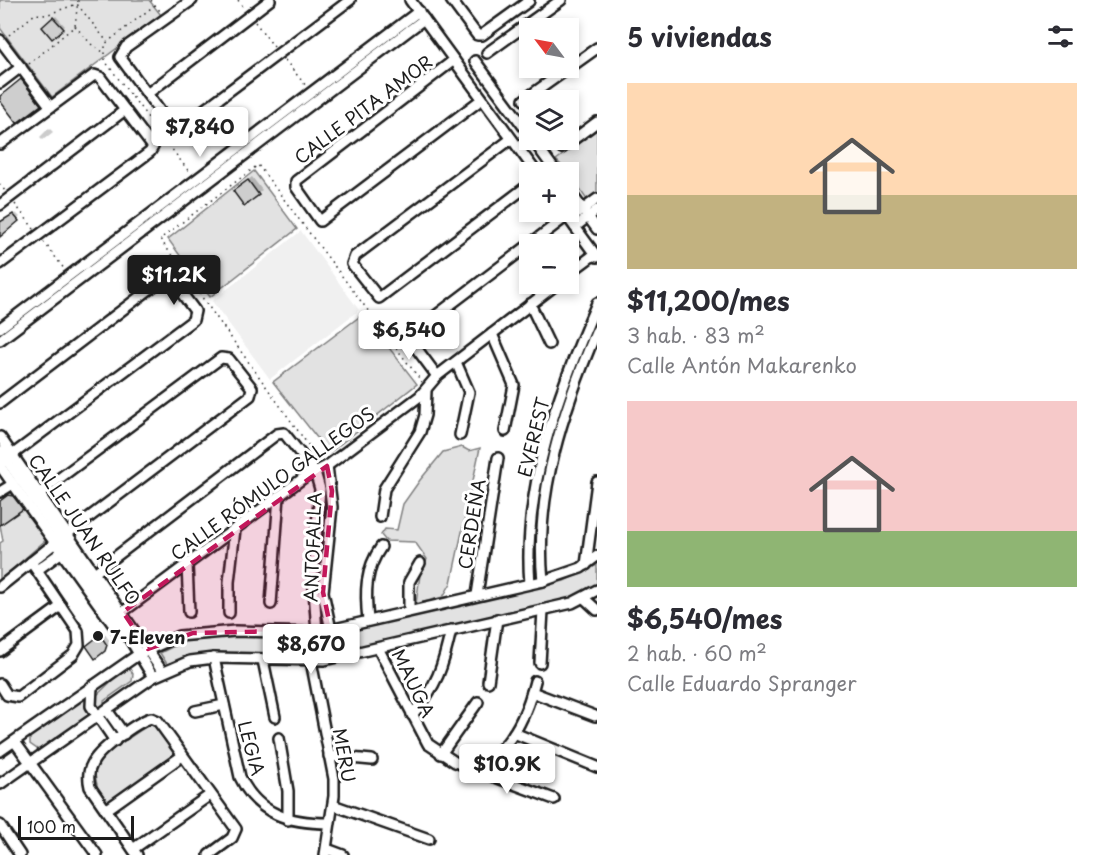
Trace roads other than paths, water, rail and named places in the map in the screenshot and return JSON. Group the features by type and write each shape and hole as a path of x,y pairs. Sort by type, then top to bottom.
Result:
{"street":[{"path":"192,0 126,47 121,53 122,60 170,125 180,129 350,0"},
{"path":"147,94 270,0"},
{"path":"410,0 528,162"},
{"path":"451,0 477,35 482,35 529,1"},
{"path":"487,53 561,0"},
{"path":"0,328 196,178 421,15"},
{"path":"0,340 202,187 421,15"},
{"path":"0,41 50,106"},
{"path":"538,90 597,48"},
{"name":"CALLE PITA AMOR","path":"454,60 298,178 295,186 320,222 482,99"},
{"path":"475,61 519,120"},
{"path":"0,83 22,68"},
{"path":"0,144 94,75 100,77 152,144 150,152 0,264"},
{"path":"0,205 125,110"},
{"path":"579,135 597,122"},
{"path":"511,139 352,259 352,264 380,298 519,192"},
{"path":"196,178 202,187"},
{"path":"586,213 597,199"},
{"path":"579,204 597,229"},
{"path":"579,215 597,210"},
{"path":"437,376 410,337 564,222"},
{"path":"572,222 596,255 579,267"},
{"path":"0,403 163,279 172,280 195,311 193,320 5,461"},
{"name":"CALLE RÓMULO GALLEGOS","path":"120,614 306,476 321,469 426,391 437,376 544,294"},
{"name":"EVEREST","path":"530,584 528,542 546,437 568,372 597,303"},
{"path":"530,304 549,344"},
{"name":"EVEREST","path":"543,581 540,537 556,440 573,386 597,330"},
{"path":"492,334 514,385 505,431"},
{"path":"34,566 61,538 250,396 252,388 229,359 221,358 37,496"},
{"path":"456,362 470,392 460,435"},
{"path":"380,517 384,489 420,432 425,415 426,391"},
{"path":"92,575 277,434 287,435 321,469"},
{"name":"CALLE JUAN RULFO","path":"1,446 13,484 92,575 143,651 153,677"},
{"name":"CERDEÑA","path":"477,595 498,458"},
{"name":"CALLE JUAN RULFO","path":"5,461 37,496 117,630 131,632"},
{"name":"ANTOFALLA","path":"321,469 332,507 323,592 331,630"},
{"name":"ANTOFALLA","path":"317,633 313,575 321,499 321,469"},
{"path":"586,565 597,482"},
{"path":"0,492 13,484"},
{"path":"271,604 279,496"},
{"path":"229,613 229,582 235,529"},
{"path":"0,588 68,547"},
{"path":"368,620 365,587 368,573 381,547"},
{"path":"0,751 143,651 193,633 235,631 317,633 543,581 586,565 597,556"},
{"path":"409,610 409,582 420,563"},
{"path":"187,564 189,612"},
{"path":"0,684 7,695 18,697 74,655 80,639 34,566"},
{"path":"0,784 162,671 190,661 214,657 311,661 543,610 584,598 597,590"},
{"path":"584,598 597,610"},
{"path":"0,651 61,606"},
{"path":"540,663 543,610"},
{"path":"488,682 497,619"},
{"path":"412,715 434,687 442,670 451,630"},
{"name":"MAUGA","path":"378,648 420,732 428,744 441,754"},
{"name":"CALLE JUAN RULFO","path":"143,651 162,671"},
{"name":"LEGIA","path":"214,657 243,784 262,807 288,820 329,823"},
{"path":"263,660 276,717"},
{"name":"MERU","path":"311,661 334,779 333,805 326,852"},
{"path":"470,766 492,759 514,733 535,681"},
{"path":"92,686 91,706 115,741"},
{"path":"532,692 595,716"},
{"path":"478,702 441,754 554,799"},
{"path":"195,711 224,705"},
{"path":"107,710 124,734"},
{"path":"209,855 236,833 210,795 154,718 147,719 115,741 99,754 90,769 90,787 135,852 210,795"},
{"path":"514,733 597,767"},
{"path":"279,738 288,791 288,820"},
{"path":"15,742 95,854"},
{"path":"106,810 182,756"},
{"path":"329,756 372,760"},
{"path":"333,805 429,839"},
{"path":"0,825 20,855"},
{"path":"326,852 343,855"}],"place":[{"name":"7-Eleven","path":"98,636"}]}
